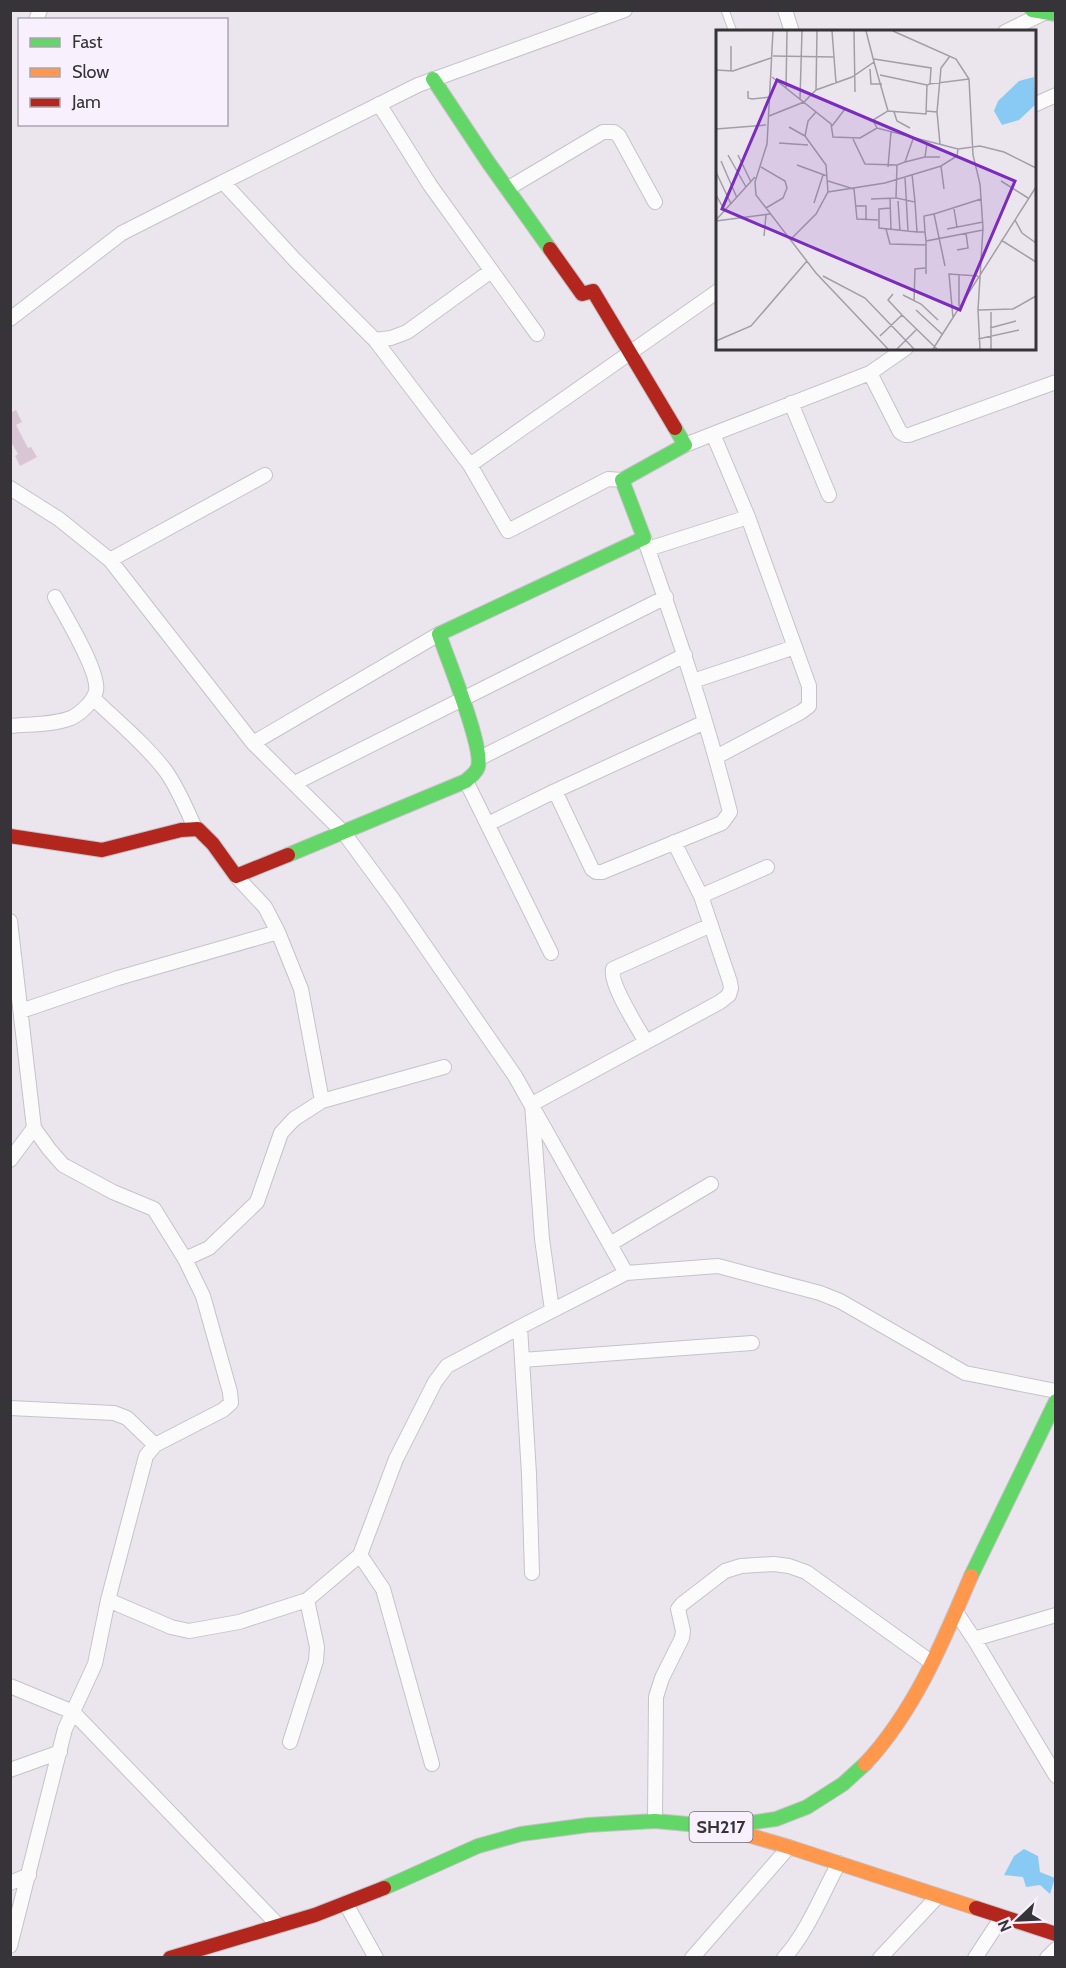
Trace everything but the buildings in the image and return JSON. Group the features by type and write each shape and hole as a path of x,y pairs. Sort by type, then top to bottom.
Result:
{"street":[{"path":"10,319 122,233 223,182 418,85 624,10"},
{"path":"785,10 791,30"},
{"path":"1009,30 1044,12"},
{"path":"433,79 507,189 582,294 593,291 685,445"},
{"path":"1036,105 1056,96"},
{"path":"379,104 430,184 537,334"},
{"path":"507,189 608,131 619,136 655,202"},
{"path":"223,182 375,340 470,465 508,531 608,479 622,480 685,445 870,373 903,350"},
{"path":"375,340 391,338 407,332 491,271"},
{"path":"470,465 716,292"},
{"path":"870,373 900,432 909,435 1056,382"},
{"path":"791,403 829,495"},
{"path":"713,434 748,517 809,686 809,706 716,757"},
{"path":"110,560 265,475"},
{"path":"555,791 592,869 596,872 602,872 722,823 730,812 685,655 622,480"},
{"path":"10,488 59,519 110,560 253,742 344,833 515,1076 626,1273"},
{"path":"253,742 439,634 646,544 748,517"},
{"path":"10,726 71,718 81,712 96,691 96,678 56,597"},
{"path":"295,783 666,597"},
{"path":"237,876 466,781 478,767 480,758 439,634"},
{"path":"693,681 795,647"},
{"path":"480,758 685,655"},
{"path":"93,698 165,770 195,828 205,834 237,876 265,907 278,932 301,989 322,1101"},
{"path":"488,824 705,722"},
{"path":"466,781 551,953"},
{"path":"10,836 102,850 115,849 182,829 195,828"},
{"path":"532,1104 729,995 730,982 701,896 674,842"},
{"path":"701,896 767,867"},
{"path":"10,921 34,1128 63,1165 113,1192 154,1209 185,1259 203,1296 230,1392 231,1403 223,1410 155,1445 146,1456 108,1600 95,1664 65,1729 10,1946"},
{"path":"646,1042 617,987 612,975 613,969 711,925"},
{"path":"21,1011 118,978 278,932"},
{"path":"185,1259 209,1248 257,1203 281,1133 294,1119 322,1101 444,1067"},
{"path":"532,1104 542,1239 552,1310"},
{"path":"10,1160 34,1128"},
{"path":"610,1244 711,1184"},
{"path":"108,1600 171,1627 189,1631 239,1623 307,1600 360,1555 396,1459 435,1382 447,1366 626,1273 718,1266 788,1284 840,1301 965,1373 1056,1391"},
{"path":"520,1327 529,1474 532,1573"},
{"path":"522,1360 752,1343"},
{"name":"SH217","path":"170,1958 346,1904 478,1846 521,1834 588,1825 655,1821 721,1827 776,1819 807,1807 843,1784 862,1768 886,1742 921,1686 980,1556 1056,1401"},
{"path":"10,1408 114,1413 127,1418 155,1445"},
{"path":"360,1555 383,1589 432,1764"},
{"path":"655,1821 656,1697 662,1678 682,1638 683,1631 678,1609 681,1604 725,1571 741,1566 774,1564 806,1572 931,1662"},
{"path":"290,1742 316,1661 317,1647 307,1600"},
{"path":"956,1612 1056,1776"},
{"path":"974,1639 1056,1616"},
{"path":"10,1686 73,1712 279,1926"},
{"path":"10,1770 60,1752"},
{"path":"721,1827 789,1846 1056,1934"},
{"path":"692,1958 789,1846"},
{"path":"784,1958 801,1935 839,1863"},
{"path":"10,1882 29,1875"},
{"path":"880,1958 938,1896"},
{"path":"346,1904 376,1958"},
{"path":"975,1958 1002,1917"},
{"path":"1047,1958 1056,1948"}],"lane":[{"path":"725,10 732,30"}],"water":[{"path":"1024,1849 1038,1856 1040,1872 1055,1878 1050,1894 1040,1885 1026,1887 1023,1877 1004,1875 1014,1856"}],"traffic: fast":[{"path":"1032,10 1056,14"},
{"path":"433,79 550,249"},
{"path":"288,855 466,781 474,773 478,767 476,741 439,634 644,538 622,480 685,445 675,428"},
{"path":"971,1576 1056,1401"},
{"path":"384,1888 478,1846 521,1834 588,1825 655,1821 721,1827 776,1819 807,1807 843,1784 865,1764"}],"traffic: slow":[{"path":"865,1764 913,1699 938,1651 971,1576"},
{"path":"721,1827 976,1908"}],"traffic: jam":[{"path":"550,249 582,294 593,291 675,428"},
{"path":"10,836 102,850 181,830 198,829 213,844 236,876 288,855"},
{"path":"170,1958 315,1915 384,1888"},
{"path":"976,1908 1056,1934"}]}
